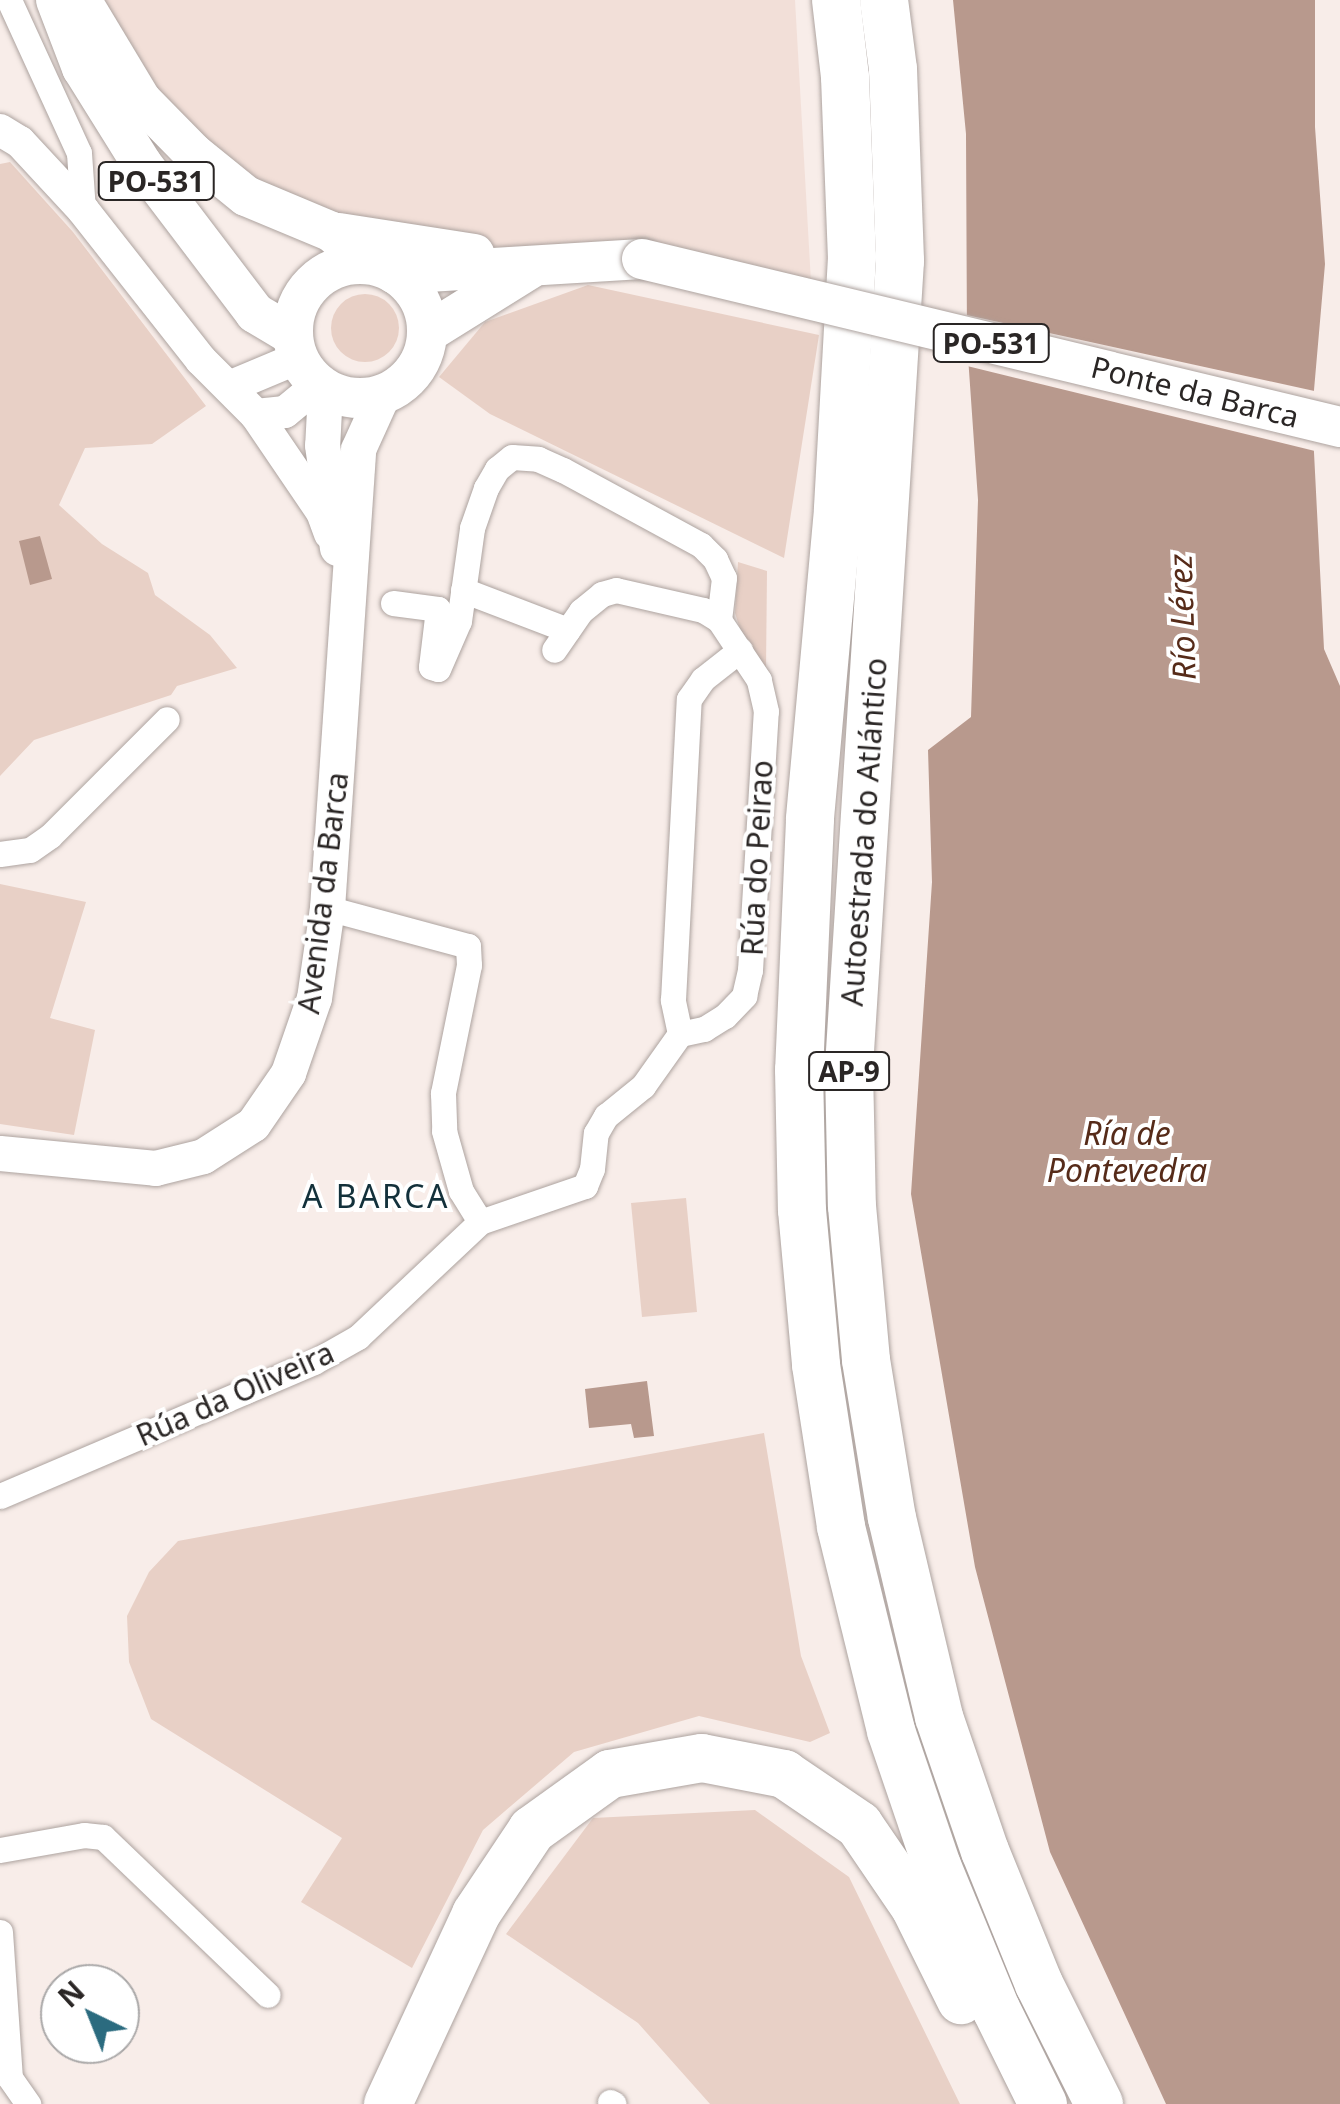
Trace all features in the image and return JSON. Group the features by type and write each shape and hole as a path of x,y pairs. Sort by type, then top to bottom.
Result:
{"highway":[{"name":"Autoestrada do Atlántico","path":"836,0 845,76 852,257 838,510 810,820 799,1070 802,1210 816,1365 841,1527 891,1731 937,1866 996,2009 1043,2104"},
{"name":"Autoestrada do Atlántico","path":"884,0 893,69 900,261 849,1068 852,1206 864,1341 892,1518 939,1716 985,1851 1038,1984 1100,2104"},
{"path":"388,2104 476,1914 532,1830 610,1774 702,1758 784,1774 859,1825 915,1908 1012,2104"}],"main road":[{"name":"PO-531","path":"56,0 82,68 142,164 255,312 310,367"},
{"name":"PO-531","path":"81,0 141,100 193,153 246,196 332,232 382,269 419,299 427,333 538,264"},
{"path":"332,232 538,264"},
{"name":"Ponte da Barca","path":"538,264 642,259 1340,426"},
{"name":"PO-531","path":"310,367 302,297 330,270 538,264"},
{"path":"310,367 350,398 383,394 415,370 427,333"},
{"name":"Avenida da Barca","path":"310,367 324,410 322,444 347,623"},
{"name":"Avenida da Barca","path":"0,1152 155,1168 203,1156 254,1124 288,1074 304,1036 327,908 358,449 383,394"}],"street":[{"path":"9,0 79,153 83,210"},
{"path":"0,130 20,142 83,210 201,360 256,415 322,512 338,557"},
{"path":"229,387 310,367"},
{"path":"256,415 284,412 310,367"},
{"path":"393,603 438,609 431,667 438,669 459,621 472,528 486,488 497,469 512,457 538,459 702,545 716,559 724,578 719,620 702,610 616,590 602,594 581,610 561,640 464,590"},
{"name":"Rúa do Peirao","path":"680,1034 704,1029 725,1016 744,996 750,970 766,710 759,680 719,620"},
{"path":"327,908 468,946 469,965 443,1093 444,1131 461,1191 480,1222 584,1186 592,1168 596,1133 606,1116 643,1086 680,1034 674,1000 689,700 703,679 740,650"},
{"path":"0,854 30,850 50,836 167,718"},
{"name":"Rúa da Oliveira","path":"0,1496 329,1354 358,1337 480,1222"},
{"path":"0,1850 84,1836 103,1838 268,1995"},
{"path":"0,1932 5,2082 28,2104"}],"shaded area":[{"path":"92,0 795,0 812,300 332,232 193,153"},
{"path":"10,162 73,232 206,406 152,444 85,448 59,505 102,544 148,573 155,595 210,635 237,668 177,686 171,695 34,740 0,776 0,164"},
{"path":"588,285 819,335 784,558 490,414 439,377 485,322"},
{"path":"365,294 389,304 399,328 389,352 365,362 341,352 331,328 341,304"},
{"path":"738,562 767,571 766,668 746,648 735,613"},
{"path":"0,884 86,902 50,1018 95,1030 74,1135 0,1124"},
{"path":"686,1198 697,1312 642,1317 631,1203"},
{"path":"764,1433 801,1656 830,1733 810,1742 699,1716 574,1752 483,1830 412,1968 301,1902 342,1838 151,1719 129,1662 127,1616 149,1572 178,1541"},
{"path":"755,1810 849,1877 960,2104 710,2104 638,2023 506,1934 593,1818"}],"water":[{"name":"Ría de Pontevedra","path":"953,0 1315,0 1315,127 1325,264 1312,413 1324,649 1340,686 1340,2104 1166,2104 1050,1852 975,1567 911,1194 932,882 928,750 971,717 978,500 967,342 966,134"},
{"path":"40,536 52,579 30,585 19,541"},
{"path":"647,1381 654,1436 634,1438 631,1424 589,1428 585,1389"}],"pier":[{"path":"962,314 1319,392 1319,452 963,365"}],"district":[{"name":"A BARCA","path":"376,1196"}],"water label":[{"name":"Río Lérez","path":"1182,617"}]}
